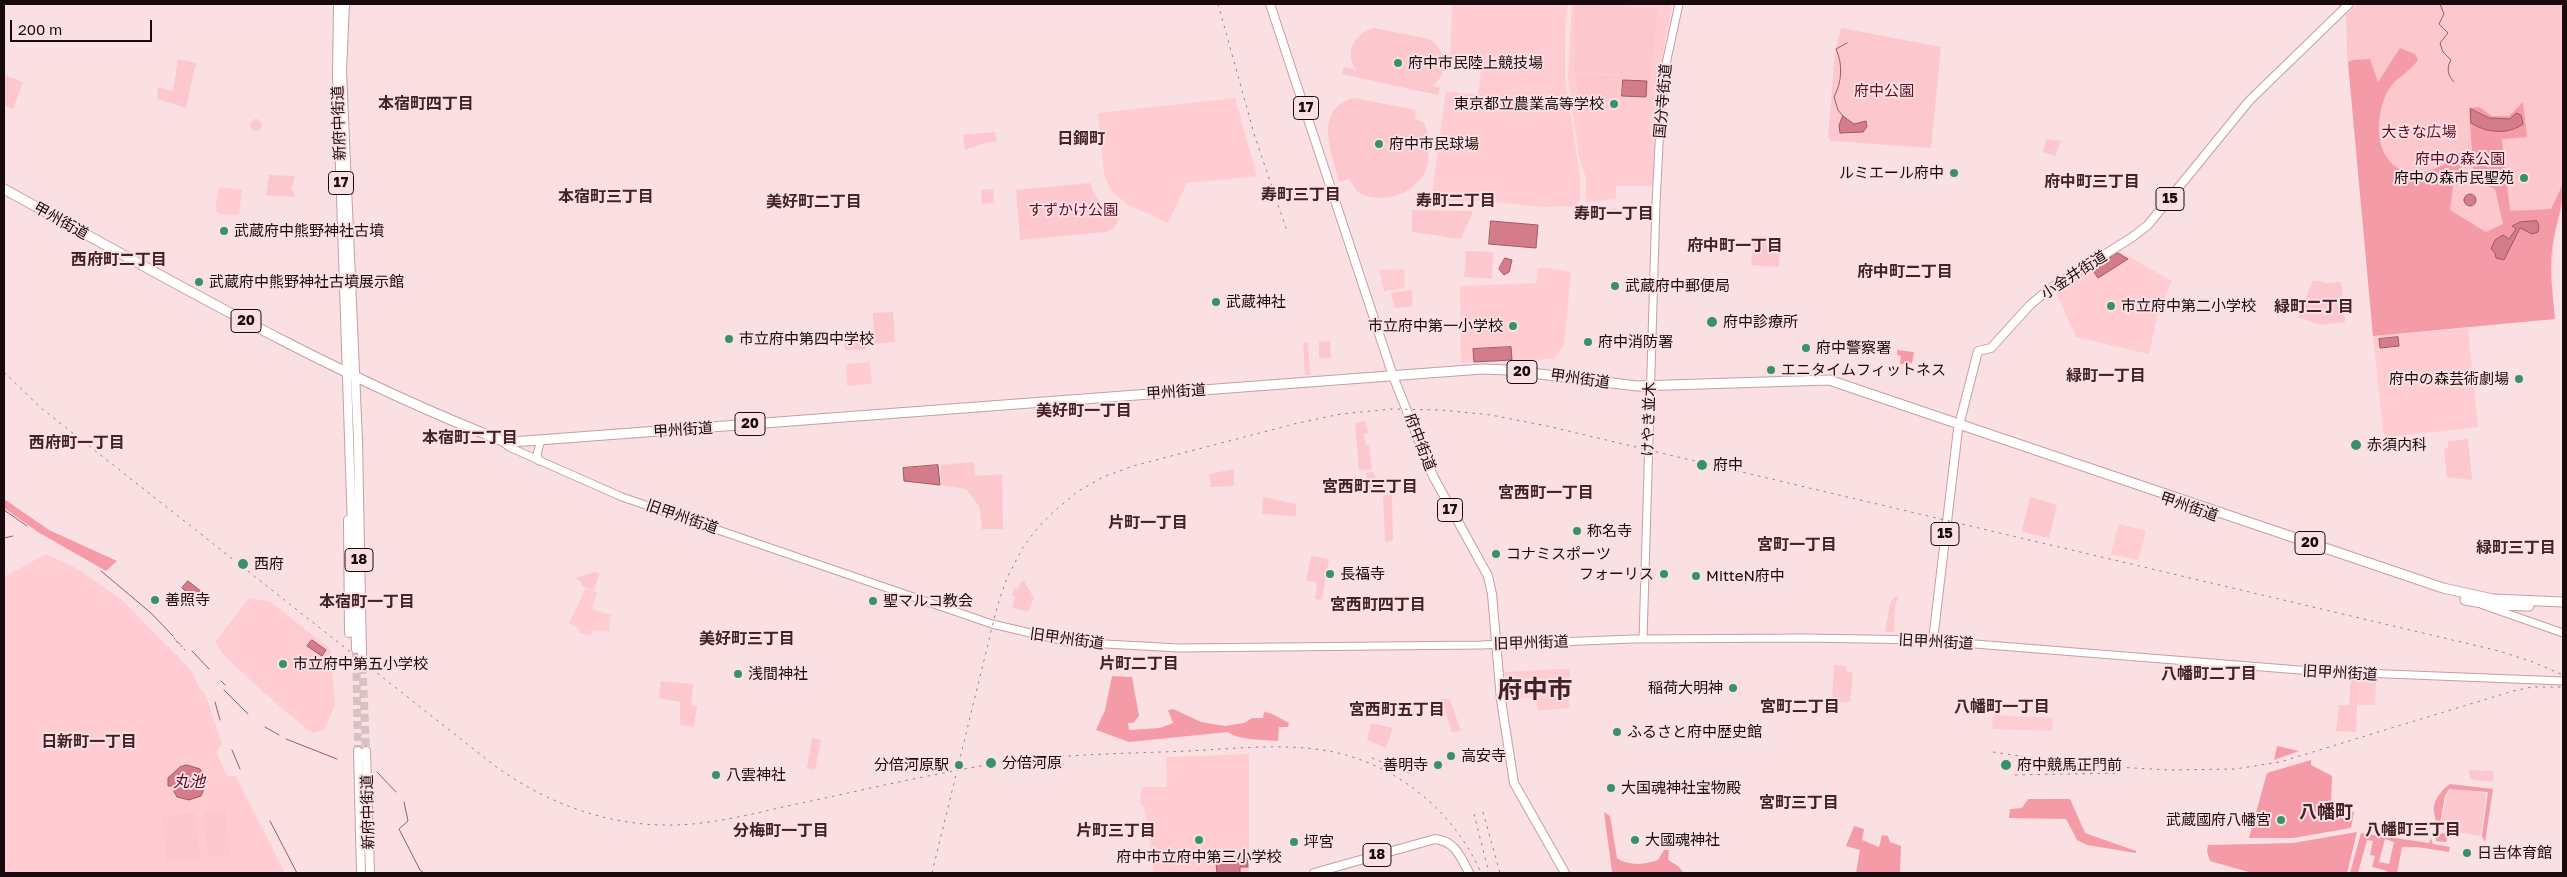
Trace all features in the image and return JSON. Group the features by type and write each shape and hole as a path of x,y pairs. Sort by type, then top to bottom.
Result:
{"highway":[{"name":"甲州街道","path":"4,189 346,373"},
{"name":"甲州街道","path":"536,441 1498,369 1633,386 1829,380 2442,593 2522,612 2563,607"},
{"name":"20","path":"346,373 497,439 536,441"},
{"name":"甲州街道","path":"1959,426 2443,588 2505,600 2563,602"}],"main road":[{"name":"新府中街道","path":"338,4 337,76 346,373"},
{"name":"新府中街道","path":"345,4 342,71 355,377"},
{"name":"府中街道","path":"1270,4 1393,376 1433,476 1488,576 1492,594 1501,700 1514,783 1565,873"},
{"name":"国分寺街道","path":"1656,199 1663,80 1679,4"},
{"name":"小金井街道","path":"1933,640 1959,426 1978,351 1991,348 2030,305 2048,290 2131,238 2153,220 2249,101 2349,4"},
{"name":"けやき並木","path":"1643,639 1656,199"},
{"name":"18","path":"346,373 356,649"},
{"name":"18","path":"355,377 362,654"},
{"name":"旧甲州街道","path":"497,439 509,447 539,461 622,497 992,624 1065,641 1178,648 1497,645 1643,639 1805,638 1933,640 2337,673 2563,681"},
{"path":"536,441 539,461"},
{"path":"358,482 363,512 367,638"},
{"path":"349,633 347,523 351,504"},
{"path":"2505,600 2522,612 2563,633"},
{"path":"2480,603 2489,608 2522,612"},
{"name":"新府中街道","path":"361,873 362,751 370,873"},
{"name":"18","path":"1314,873 1435,839 1444,841 1454,847 1467,870"}],"shaded area":[{"path":"1452,4 1568,4 1565,25 1565,78 1580,178 1580,200 1576,206 1543,207 1483,201 1431,201 1446,91 1478,95 1482,64 1450,61"},
{"name":"東京都立農業高等学校","path":"1572,4 1669,5 1672,8 1656,88 1653,186 1616,186 1616,199 1586,202 1586,178 1579,156 1568,78"},
{"path":"1235,98 1257,176 1187,183 1168,223 1126,204 1110,189 1104,173 1098,113"},
{"path":"219,187 242,190 239,215 220,214 215,210"},
{"name":"市立府中第二小学校","path":"2117,250 2172,281 2158,313 2149,354 2076,337 2055,290"},
{"name":"市立府中第一小学校","path":"1538,268 1571,272 1564,345 1554,359 1461,363 1460,286 1536,283"},
{"path":"1404,269 1405,288 1384,291 1379,270"},
{"path":"2468,328 2478,427 2387,437 2383,432 2373,336"},
{"path":"870,362 872,384 847,386 846,364"},
{"path":"2119,524 2146,531 2138,560 2111,554"},
{"path":"46,554 78,569 122,600 191,670 200,689 205,693 222,744 216,752 227,776 236,776 285,873 4,873 4,577"},
{"path":"586,588 597,592 592,609 611,615 609,632 592,630 591,636 579,633 579,628 569,623"},
{"name":"市立府中第五小学校","path":"249,598 271,602 330,649 335,705 325,729 314,733 308,730 265,694 222,653 215,642"},
{"path":"1570,669 1569,708 1538,711 1536,697 1507,699 1504,672"},
{"path":"2358,678 2376,679 2375,705 2356,705"},
{"path":"1993,715 2053,718 2052,731 1992,729"},
{"name":"府中市立府中第三小学校","path":"1249,754 1249,873 1154,873 1144,807 1140,803 1141,791 1143,787 1167,787 1166,757"}],"green space":[{"name":"府中の森公園","path":"2357,4 2563,4 2563,204 2555,234 2552,261 2555,319 2373,336 2347,53 2346,15"},
{"path":"1575,5 1658,9 1650,80 1620,79 1620,74 1574,72"},
{"name":"府中市民陸上競技場","path":"1374,28 1429,39 1435,43 1444,62 1442,75 1431,86 1440,88 1438,95 1342,74 1344,67 1356,70 1351,57 1353,44 1361,34"},
{"name":"府中公園","path":"1841,28 1941,47 1931,148 1831,141 1828,138 1835,52"},
{"path":"2400,48 2415,54 2418,60 2395,82 2384,99 2379,121 2380,140 2386,156 2395,166 2408,172 2424,172 2442,166 2460,152 2463,177 2453,185 2450,210 2486,232 2503,224 2495,189 2474,180 2469,108 2479,107 2492,116 2509,116 2523,102 2527,137 2502,139 2510,211 2551,209 2563,184 2562,201 2551,258 2555,319 2373,336 2348,62 2370,59 2378,82"},
{"path":"178,59 196,63 186,108 157,99 158,87 173,91"},
{"path":"1576,74 1619,76 1618,102 1578,100"},
{"path":"4,75 23,82 13,109 4,105"},
{"name":"府中市民球場","path":"1354,98 1416,110 1415,119 1424,123 1428,135 1429,148 1425,172 1413,187 1395,196 1375,198 1358,192 1349,179 1339,182 1330,145 1329,121 1333,111 1341,103"},
{"path":"256,119 262,125 256,131 250,125"},
{"path":"995,132 997,141 984,143 965,150 963,135"},
{"path":"2046,139 2061,141 2055,156 2043,152"},
{"path":"269,175 295,176 291,191 294,191 294,197 266,195"},
{"name":"すずかけ公園","path":"1090,183 1101,204 1120,218 1114,228 1105,232 1020,240 1016,190"},
{"path":"993,189 994,203 982,204 981,190"},
{"path":"1616,208 1616,215 1593,214 1593,211"},
{"path":"1412,210 1473,211 1461,239 1412,232"},
{"path":"1754,236 1771,237 1770,246 1780,247 1779,267 1751,265"},
{"path":"1466,251 1493,252 1492,279 1464,277"},
{"path":"2313,280 2327,283 2341,282 2345,322 2320,325 2298,317"},
{"path":"1412,290 1413,306 1395,308 1391,293"},
{"path":"893,312 895,342 874,344 873,313"},
{"path":"865,334 866,349 845,350 844,335"},
{"path":"1330,341 1331,358 1319,358 1319,342"},
{"path":"1308,342 1310,375 1305,375 1303,343"},
{"path":"1897,350 1914,352 1912,363 1900,364 1901,356 1897,355"},
{"path":"1366,421 1368,433 1364,434 1366,445 1369,446 1372,469 1359,470 1355,423"},
{"path":"2468,439 2472,480 2447,477 2444,449 2448,448 2448,441"},
{"path":"974,462 975,476 1002,474 1003,529 982,529 979,506 966,489 941,485 941,465"},
{"path":"1234,469 1234,486 1211,487 1209,474"},
{"path":"1374,472 1380,492 1371,494 1366,473"},
{"path":"1392,493 1393,541 1385,542 1383,496"},
{"path":"1263,497 1296,504 1296,516 1262,514"},
{"path":"2030,497 2057,505 2049,538 2023,532 2022,530"},
{"path":"4,499 49,530 117,561 106,571 38,532 4,508"},
{"path":"1311,556 1329,559 1322,600 1315,599 1317,582 1306,581"},
{"path":"595,572 600,573 594,590 581,585 582,582 575,578"},
{"path":"1024,581 1034,598 1028,612 1012,607 1015,597 1012,595 1015,588 1018,589 1021,582"},
{"path":"1894,597 1899,597 1894,610 1894,632 1885,632 1890,604"},
{"path":"1834,665 1846,666 1846,671 1853,673 1850,702 1832,703"},
{"path":"1112,676 1132,677 1139,716 1133,723 1128,723 1129,730 1160,728 1173,723 1168,710 1173,709 1201,722 1225,726 1244,723 1252,718 1263,718 1264,712 1270,713 1289,723 1288,727 1279,727 1278,741 1238,737 1228,732 1129,742 1096,730 1105,710"},
{"path":"2351,678 2358,678 2356,732 2336,731 2339,705 2349,705"},
{"path":"661,681 693,684 691,705 697,706 694,727 680,725 680,702 659,698"},
{"path":"1441,698 1450,700 1461,731 1452,732"},
{"path":"1371,723 1393,728 1386,748 1367,740"},
{"path":"812,738 821,740 815,770 807,768"},
{"path":"2277,746 2299,751 2274,760"},
{"path":"2311,760 2311,765 2332,776 2331,804 2335,808 2354,812 2351,828 2293,838 2249,838 2267,773"},
{"path":"2469,770 2494,771 2493,782 2470,779"},
{"path":"2450,784 2493,789 2485,842 2482,836 2488,792 2449,789 2445,796 2439,829 2435,828 2434,808 2436,800 2441,792"},
{"path":"2449,790 2486,793 2481,836 2440,829 2446,797"},
{"path":"2028,799 2070,799 2085,833 2136,851 2136,853 2087,845 2077,840 2066,819 2009,818 2010,809 2022,808"},
{"path":"225,810 230,855 208,857 203,813"},
{"path":"1604,812 1610,816 1617,858 1621,861 1637,864 1648,863 1658,860 1664,850 1669,850 1668,860 1678,866 1684,873 1612,872"},
{"path":"195,813 200,858 167,862 162,816"},
{"path":"1854,826 1864,829 1862,840 1879,847 1882,835 1888,836 1890,842 1901,846 1900,873 1856,873 1860,850 1846,846"},
{"path":"2357,832 2347,873 2252,873 2210,861 2207,851 2208,845 2293,843"},
{"path":"2435,832 2460,836 2448,835 2446,842 2436,841"},
{"path":"2361,833 2429,843 2431,838 2433,844 2450,847 2449,852 2417,847 2402,847 2397,873 2386,873 2387,871 2372,867 2375,856 2370,855 2373,841 2367,840 2358,873 2350,873","holes":["2385,839 2394,842 2389,864 2379,862"]}],"water":[{"path":"1623,80 1647,81 1646,97 1622,96"},
{"path":"2471,109 2489,118 2510,119 2516,113 2521,115 2523,124 2517,128 2504,131 2483,129 2471,123"},
{"path":"1843,116 1854,124 1866,121 1867,127 1863,132 1840,133 1839,126"},
{"path":"2470,194 2476,200 2470,206 2464,200"},
{"path":"1491,221 1538,225 1536,248 1489,244"},
{"path":"2537,221 2539,226 2538,232 2532,234 2520,228 2504,260 2496,258 2495,253 2491,249 2495,240 2503,235 2509,239 2516,229 2512,226 2520,222"},
{"path":"2118,253 2128,259 2098,278 2092,269"},
{"path":"1505,258 1512,260 1509,272 1504,275 1499,269"},
{"path":"2398,337 2399,346 2380,348 2379,339"},
{"path":"1511,347 1512,360 1474,362 1473,349"},
{"path":"938,465 940,485 904,481 903,468"},
{"path":"188,581 202,592 196,600 182,588"},
{"path":"312,640 326,650 322,656 307,646"},
{"name":"丸池","path":"187,765 200,769 207,781 201,796 189,800 177,797 171,786 168,786 168,778 180,767"},
{"path":"1247,857 1248,867 1240,867 1240,873 1217,873 1216,863 1224,862 1224,858"}],"waterway":[{"path":"2440,4 2444,14 2439,24 2448,33 2440,43 2443,52 2451,60 2448,72 2454,82"},
{"path":"1843,116 1838,110 1834,97 1841,73 1836,49 1847,43"},
{"path":"4,510 27,526"},
{"path":"4,538 13,536"},
{"path":"101,571 151,613 173,636"},
{"path":"176,641 180,644"},
{"path":"192,651 209,669"},
{"path":"221,681 225,685"},
{"path":"224,690 248,714"},
{"path":"215,702 220,720"},
{"path":"265,727 279,735"},
{"path":"286,739 337,759"},
{"path":"232,750 240,769"},
{"path":"377,772 396,792"},
{"path":"404,802 408,821 399,829 420,870 424,873"},
{"path":"270,821 297,873"}],"tunnel":[{"path":"356,649 358,751"},
{"path":"362,654 366,751"}],"railway":[{"path":"1218,4 1255,137 1287,231"},
{"path":"4,372 41,408 495,766 533,790 574,808 596,815 640,824 693,824 738,817 997,763 1078,755 1251,747 1315,749 1342,754 1367,762 1392,774 1414,789 1435,806 1453,826 1481,873"},
{"path":"932,873 997,607 1007,578 1022,549 1035,531 1052,513 1077,492 1103,477 1133,466 1298,423 1341,414 1392,409 1441,410 1491,415 1547,426 2499,651 2533,662 2563,675"},
{"path":"1993,752 2080,765 2169,770 2235,769 2280,762 2513,691 2532,687 2563,687"},
{"path":"1372,758 1414,775"},
{"path":"2015,775 2120,773"},
{"path":"1483,812 1500,873"},
{"path":"1474,814 1489,873"}],"place":[{"name":"府中市民陸上競技場","path":"1398,63"},
{"name":"東京都立農業高等学校","path":"1614,104"},
{"name":"府中市民球場","path":"1379,144"},
{"name":"ルミエール府中","path":"1954,173"},
{"name":"府中の森市民聖苑","path":"2524,178"},
{"name":"武蔵府中熊野神社古墳","path":"224,231"},
{"name":"武蔵府中熊野神社古墳展示館","path":"199,282"},
{"name":"武蔵府中郵便局","path":"1615,286"},
{"name":"武蔵神社","path":"1216,302"},
{"name":"市立府中第二小学校","path":"2111,306"},
{"name":"府中診療所","path":"1712,322"},
{"name":"市立府中第一小学校","path":"1513,326"},
{"name":"市立府中第四中学校","path":"729,339"},
{"name":"府中消防署","path":"1588,342"},
{"name":"府中警察署","path":"1806,348"},
{"name":"エニタイムフィットネス","path":"1771,370"},
{"name":"府中の森芸術劇場","path":"2519,379"},
{"name":"赤須内科","path":"2356,445"},
{"name":"府中","path":"1702,465"},
{"name":"称名寺","path":"1577,531"},
{"name":"コナミスポーツ","path":"1496,554"},
{"name":"西府","path":"243,564"},
{"name":"長福寺","path":"1330,574"},
{"name":"フォーリス","path":"1664,574"},
{"name":"MitteN府中","path":"1696,576"},
{"name":"善照寺","path":"155,600"},
{"name":"聖マルコ教会","path":"873,601"},
{"name":"市立府中第五小学校","path":"283,664"},
{"name":"浅間神社","path":"738,674"},
{"name":"稲荷大明神","path":"1733,688"},
{"name":"ふるさと府中歴史館","path":"1617,732"},
{"name":"高安寺","path":"1451,756"},
{"name":"分倍河原","path":"991,763"},
{"name":"分倍河原駅","path":"959,765"},
{"name":"善明寺","path":"1438,765"},
{"name":"府中競馬正門前","path":"2006,765"},
{"name":"八雲神社","path":"716,775"},
{"name":"大国魂神社宝物殿","path":"1611,788"},
{"name":"武蔵國府八幡宮","path":"2281,820"},
{"name":"府中市立府中第三小学校","path":"1199,840"},
{"name":"大國魂神社","path":"1635,840"},
{"name":"坪宮","path":"1294,842"},
{"name":"日吉体育館","path":"2467,853"}],"district":[{"name":"本宿町四丁目","path":"426,104"},
{"name":"日鋼町","path":"1081,139"},
{"name":"府中町三丁目","path":"2092,182"},
{"name":"寿町三丁目","path":"1301,195"},
{"name":"本宿町三丁目","path":"606,197"},
{"name":"寿町二丁目","path":"1456,201"},
{"name":"美好町二丁目","path":"814,202"},
{"name":"寿町一丁目","path":"1614,214"},
{"name":"府中町一丁目","path":"1735,246"},
{"name":"西府町二丁目","path":"119,260"},
{"name":"府中町二丁目","path":"1905,272"},
{"name":"緑町二丁目","path":"2314,307"},
{"name":"緑町一丁目","path":"2106,376"},
{"name":"美好町一丁目","path":"1084,411"},
{"name":"本宿町二丁目","path":"470,438"},
{"name":"西府町一丁目","path":"77,443"},
{"name":"宮西町三丁目","path":"1370,487"},
{"name":"宮西町一丁目","path":"1546,493"},
{"name":"片町一丁目","path":"1148,523"},
{"name":"宮町一丁目","path":"1797,545"},
{"name":"緑町三丁目","path":"2516,548"},
{"name":"本宿町一丁目","path":"367,602"},
{"name":"宮西町四丁目","path":"1378,605"},
{"name":"美好町三丁目","path":"747,639"},
{"name":"片町二丁目","path":"1139,664"},
{"name":"八幡町二丁目","path":"2209,674"},
{"name":"府中市","path":"1535,690"},
{"name":"宮町二丁目","path":"1800,707"},
{"name":"八幡町一丁目","path":"2002,707"},
{"name":"宮西町五丁目","path":"1397,710"},
{"name":"日新町一丁目","path":"89,742"},
{"name":"宮町三丁目","path":"1799,803"},
{"name":"八幡町","path":"2326,812"},
{"name":"八幡町三丁目","path":"2413,830"},
{"name":"分梅町一丁目","path":"781,831"},
{"name":"片町三丁目","path":"1116,831"}],"park label":[{"name":"大きな広場","path":"2419,132"}]}
